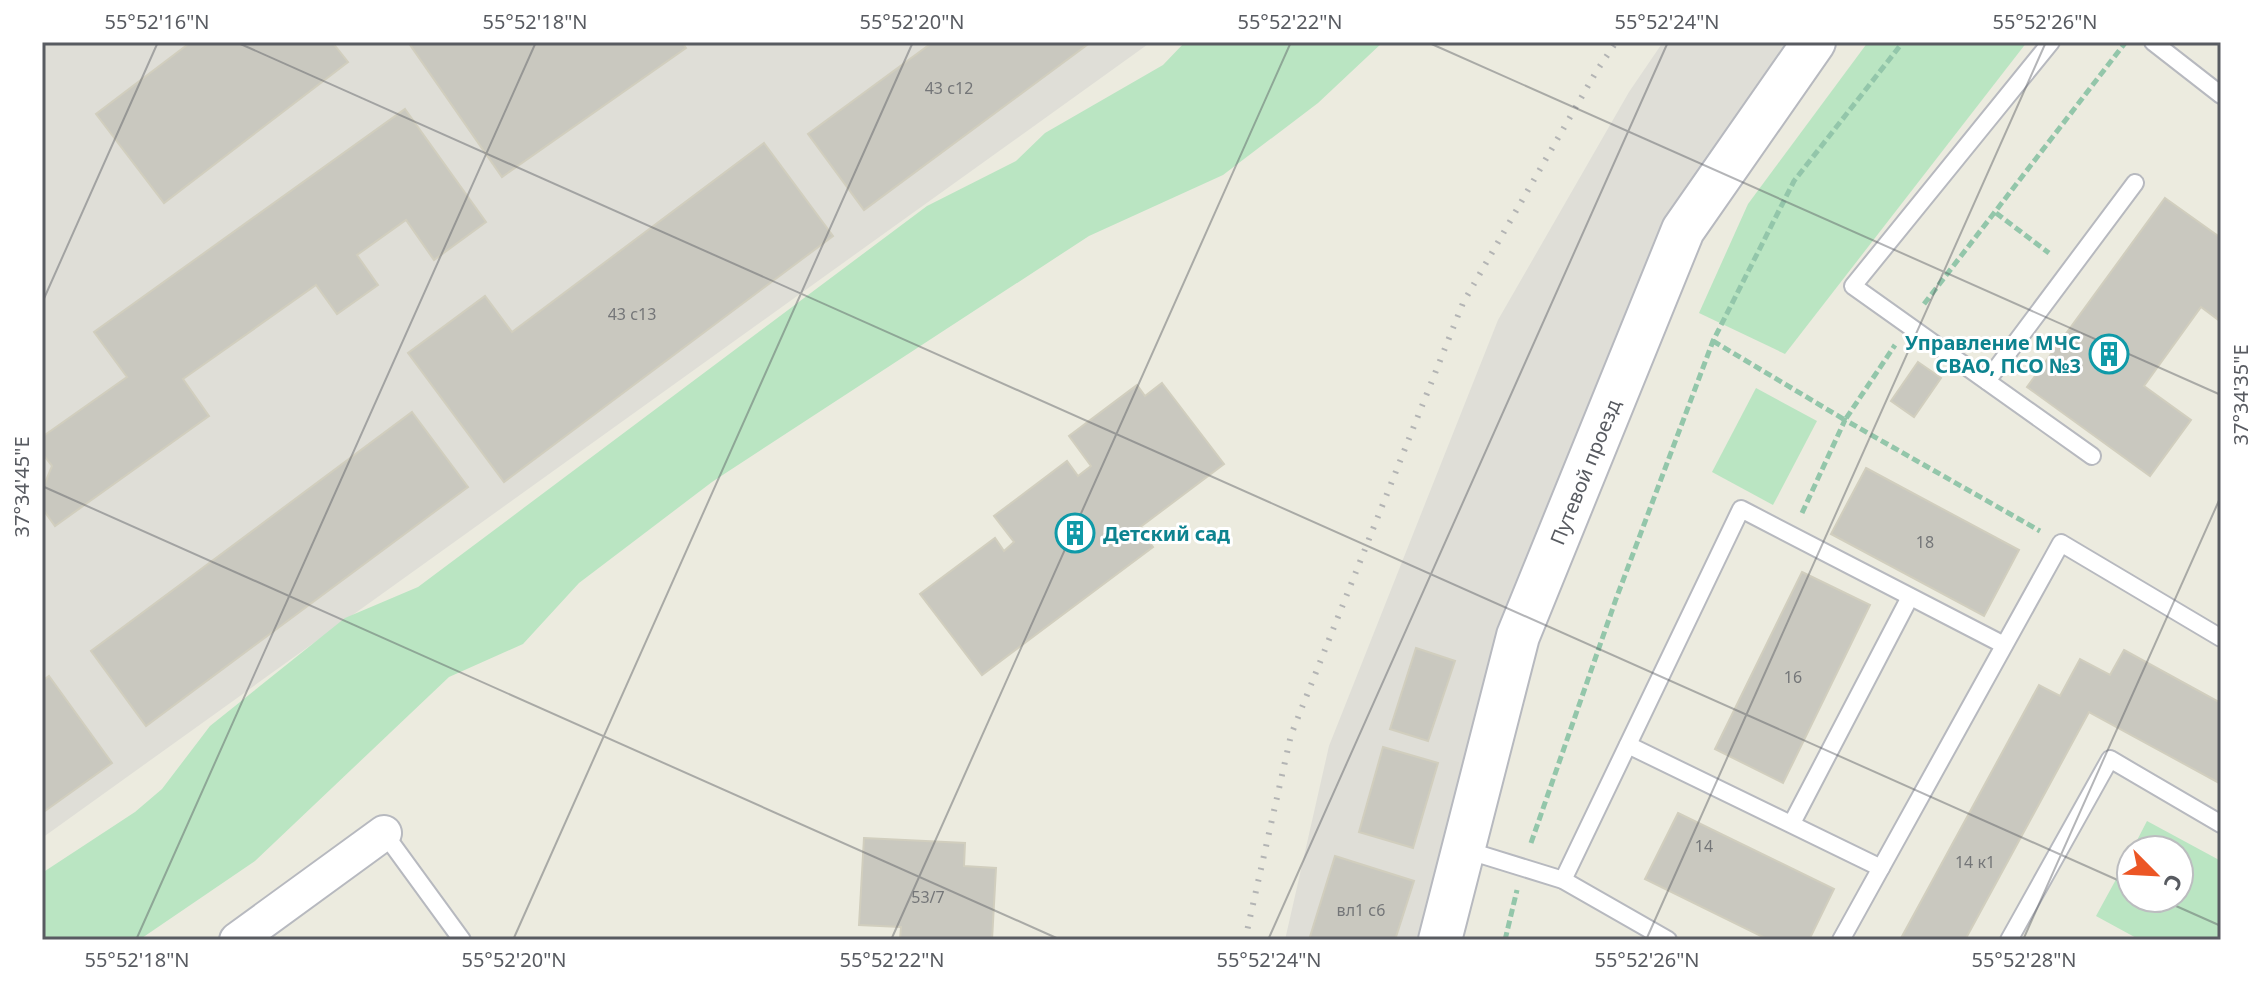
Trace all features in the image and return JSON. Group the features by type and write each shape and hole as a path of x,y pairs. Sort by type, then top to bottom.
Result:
{"street":[{"name":"Путевой проезд","path":"1440,940 1518,636 1683,230 1814,42"},
{"path":"237,940 384,833"}],"lane":[{"path":"2051,42 1853,286 2092,456"},
{"path":"2153,42 2221,95"},
{"path":"1987,381 2135,183"},
{"path":"1563,880 1741,509 2004,645"},
{"path":"1841,940 2061,543 2221,638"},
{"path":"1792,823 1910,597"},
{"path":"1628,745 1881,868"},
{"path":"2009,940 2110,759 2221,824"},
{"path":"384,833 462,940"},
{"path":"1463,849 1563,880 1668,940"}],"path":[{"path":"1505,940 1523,867 1616,599 1713,341 1794,181 1903,42"},
{"path":"1791,535 1845,420 1908,325 2126,42"},
{"path":"1713,341 2061,543"}],"shaded area":[{"path":"42,42 1151,42 42,838"},
{"path":"1663,42 1790,42 1665,221 1444,844 1420,940 1285,940 1329,746 1498,320 1629,92"}],"green space":[{"path":"1185,42 1383,42 1318,103 1223,175 1089,236 712,482 579,583 523,644 449,677 255,861 139,940 42,940 42,873 135,812 162,789 210,726 345,618 418,587 927,206 1016,161 1045,133 1163,65"},
{"path":"1868,42 2027,42 1785,354 1699,313 1748,204"},
{"path":"1756,388 1817,421 1773,505 1712,472"},
{"path":"2147,821 2171,834 2140,834"},
{"path":"2195,847 2221,861 2221,940 2140,940 2096,916 2115,881 2115,914 2195,914"}],"building":[{"path":"191,42 332,42 348,62 164,203 96,114"},
{"path":"408,42 682,42 686,48 502,177"},
{"path":"933,42 1091,42 864,210 808,134"},
{"path":"405,109 486,222 434,260 406,220 357,255 378,285 337,314 316,285 183,379 209,416 55,526 42,508 43,488 52,466 42,453 42,437 127,377 94,332"},
{"path":"764,143 833,236 504,482 408,353 485,296 512,332"},
{"name":"Управление МЧС СВАО, ПСО №3","path":"2165,198 2221,238 2221,322 2201,307 2144,386 2191,420 2150,476 2027,387"},
{"path":"1918,362 1941,378 1914,417 1891,401"},
{"name":"Детский сад","path":"1162,383 1224,464 1139,528 1153,547 982,675 920,594 995,538 1004,551 1014,542 994,516 1067,461 1078,476 1091,466 1069,436 1137,385 1145,396"},
{"path":"412,412 468,487 146,726 91,651"},
{"path":"1866,468 2019,550 1984,616 1831,534"},
{"path":"1802,572 1870,605 1783,783 1715,749"},
{"path":"1416,648 1455,661 1428,741 1390,729"},
{"path":"2124,650 2221,703 2221,784 2089,712 1965,940 1900,940 2039,685 2060,696 2080,659 2110,675"},
{"path":"49,676 112,763 42,813 42,681"},
{"path":"1383,747 1438,763 1413,848 1359,832"},
{"path":"1678,813 1834,889 1809,940 1769,940 1645,879"},
{"path":"864,838 965,843 964,866 996,868 992,940 900,940 901,927 859,925"},
{"path":"1335,856 1414,881 1395,940 1309,940"}],"railway":[{"path":"1245,940 1291,735 1463,303 1616,42"}],"place":[{"name":"Управление МЧС СВАО, ПСО №3","path":"2109,354"},
{"name":"Детский сад","path":"1075,533"}]}
